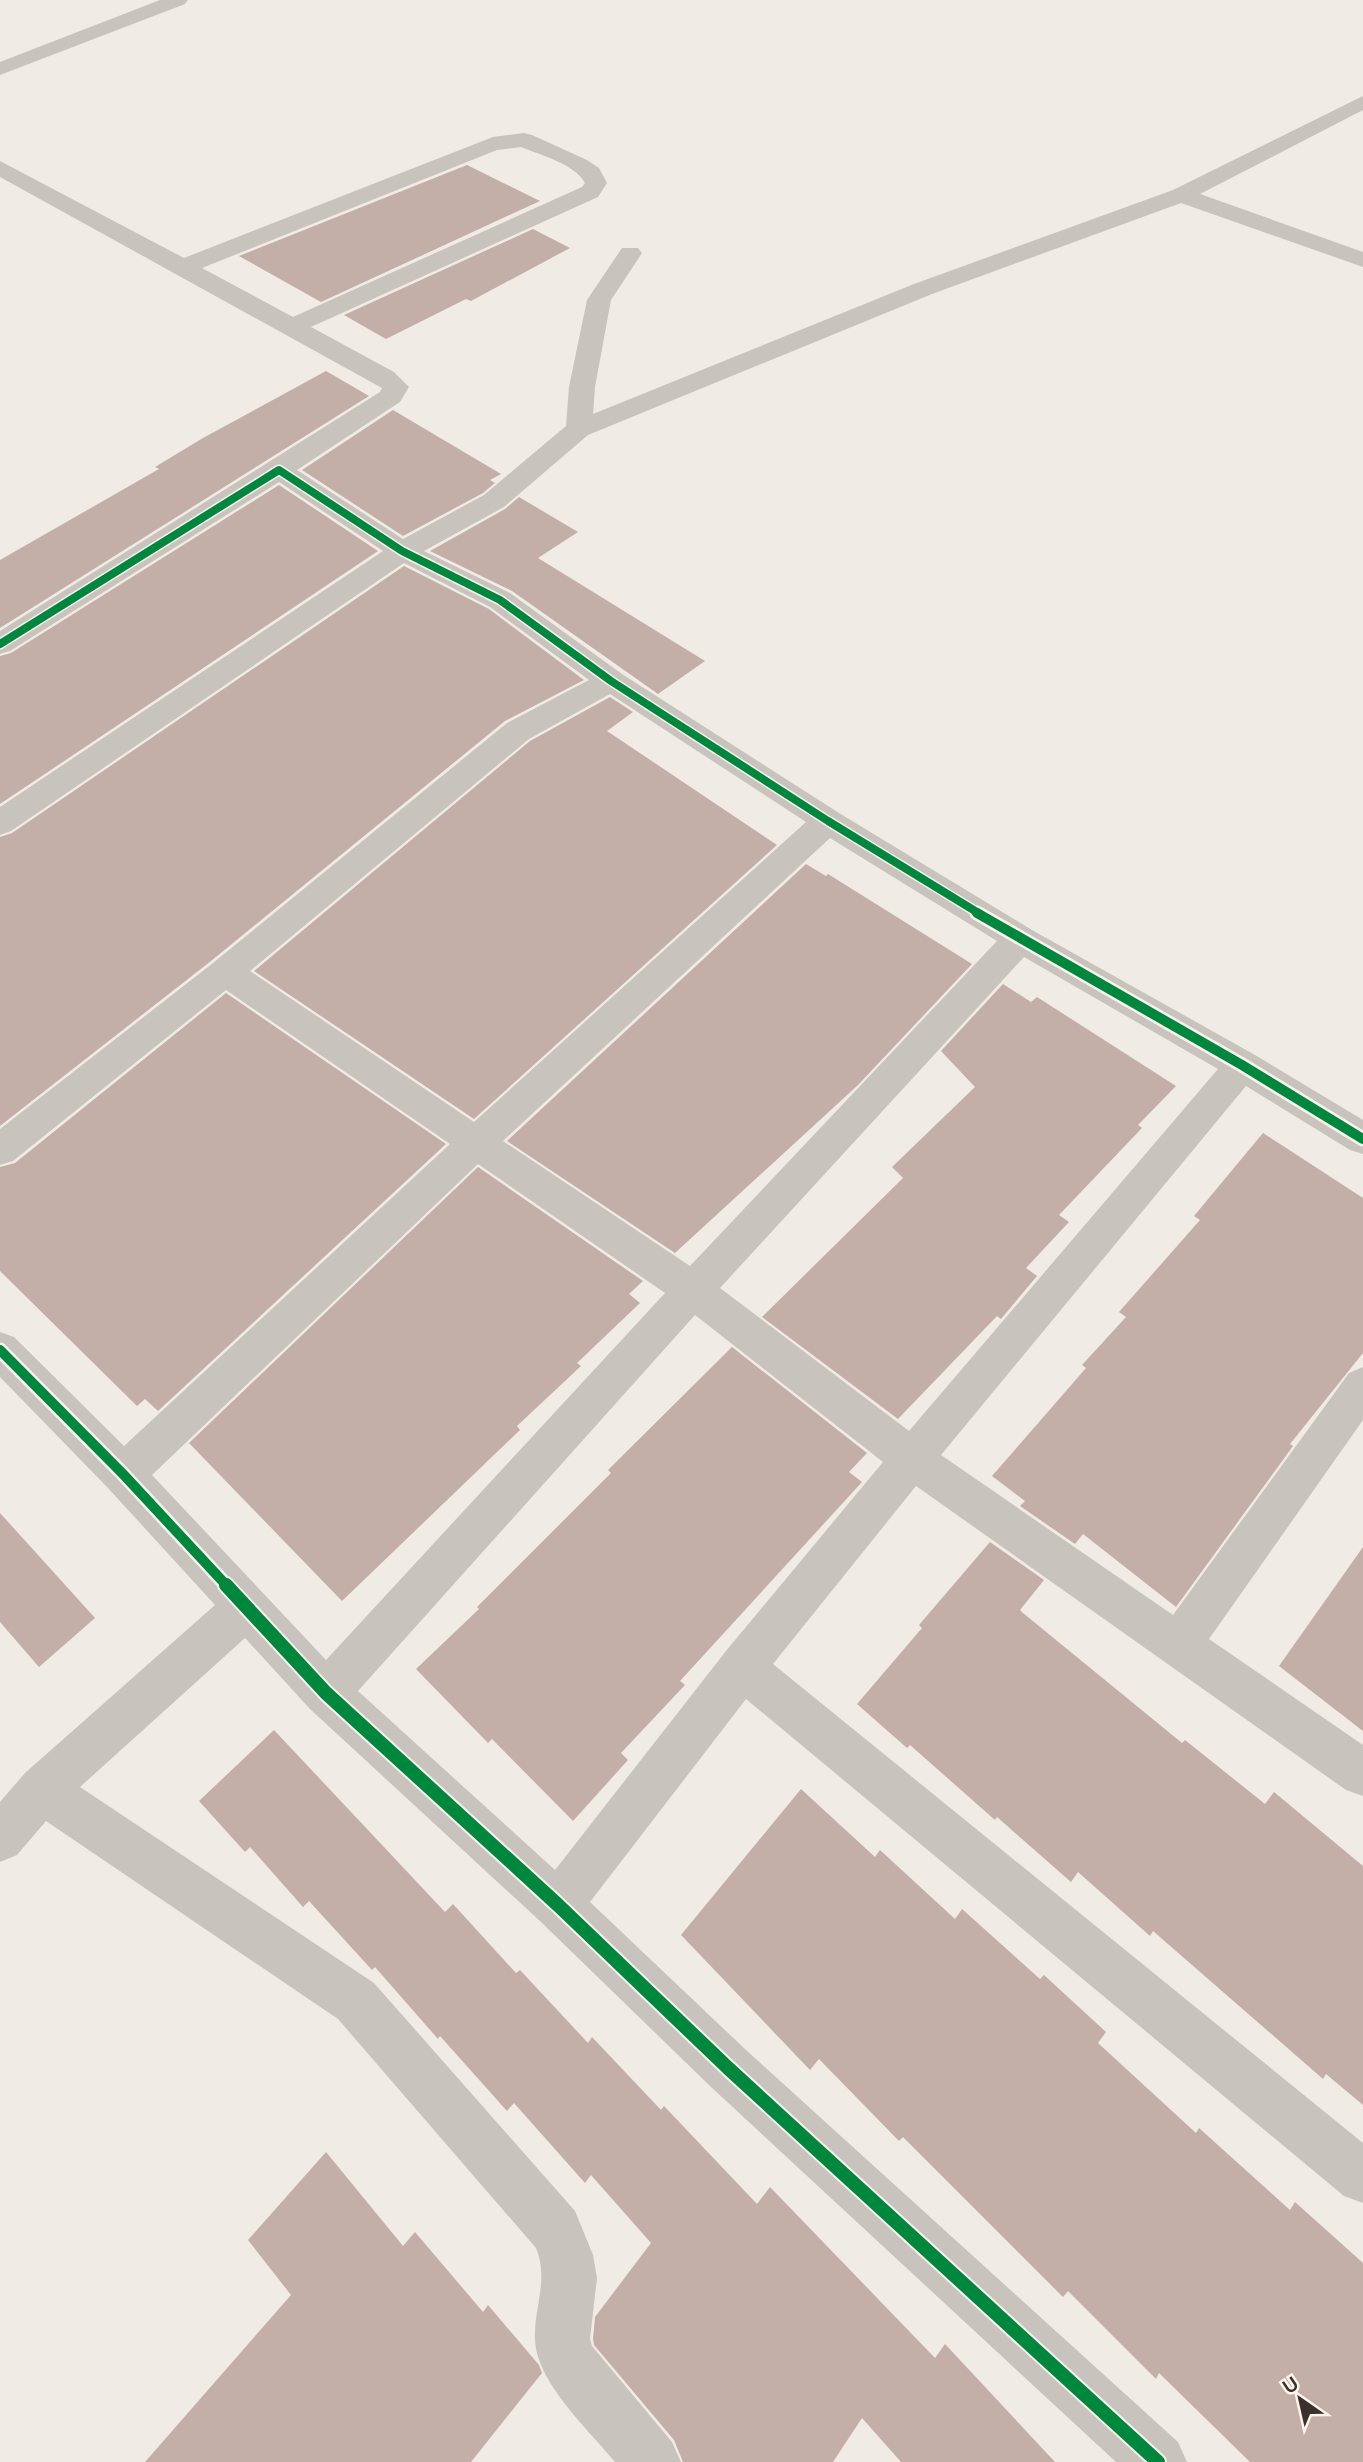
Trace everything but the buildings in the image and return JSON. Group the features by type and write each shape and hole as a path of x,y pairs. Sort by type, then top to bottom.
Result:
{"street":[{"path":"0,69 178,0"},
{"path":"0,822 402,551 494,501 579,429 923,289 1181,195 1363,102"},
{"path":"184,267 493,144 524,141 579,165 594,178 596,183 590,192 293,326"},
{"path":"0,169 293,326 385,377 396,387 391,397 279,470 0,643"},
{"path":"1181,195 1363,260"},
{"path":"579,429 582,387 599,300 630,253"},
{"path":"279,470 402,551 500,600 611,681 828,821 1020,939 1242,1065 1363,1139"},
{"path":"0,1150 225,972 518,731 611,681"},
{"path":"123,1474 475,1144 828,821"},
{"path":"326,1693 693,1290 1020,939"},
{"path":"225,972 693,1290 912,1459 1363,1773"},
{"path":"558,1905 742,1667 912,1459 1242,1065"},
{"path":"0,1350 123,1474 326,1693 558,1905 727,2068 1158,2462"},
{"path":"1178,1646 1363,1386"},
{"path":"0,1838 42,1790 246,1607"},
{"path":"742,1667 1363,2176"},
{"path":"42,1790 356,2000 556,2230 566,2255 570,2278 562,2339 568,2361 652,2462"}],"cycle path":[{"path":"0,644 279,470 402,551 500,600 611,681 828,821 1020,939 1242,1065 1363,1139"},
{"path":"0,1350 123,1474 326,1693 558,1905 728,2068 1158,2462"}]}
